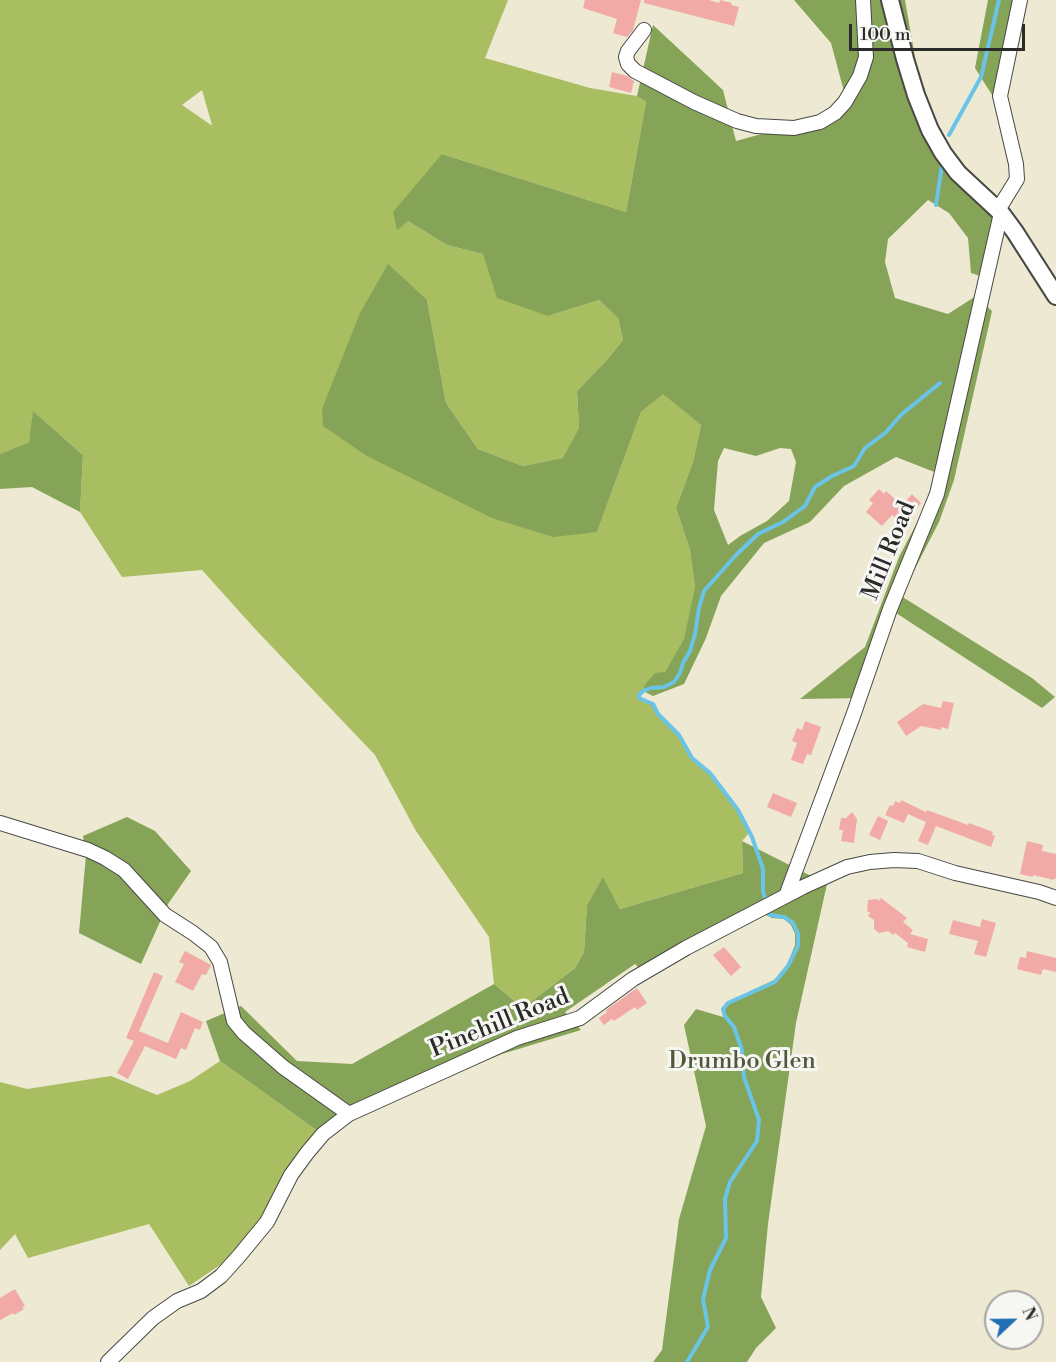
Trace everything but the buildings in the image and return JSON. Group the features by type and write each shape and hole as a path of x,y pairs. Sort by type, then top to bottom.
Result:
{"main road":[{"path":"890,0 916,95 930,130 958,173 1000,212 1056,296"}],"street":[{"path":"644,30 626,57 628,64 635,70 694,102 737,121 756,126 794,128 820,122 835,113 860,76 866,57 863,0"},
{"name":"Mill Road","path":"780,899 853,716 890,609 938,494 1000,212 1017,179 1016,164 999,96 1020,0"},
{"path":"0,823 88,850 124,870 165,915 211,947 220,962 234,1022 244,1033 283,1066 350,1114"},
{"name":"Pinehill Road","path":"108,1362 153,1318 177,1301 201,1291 221,1276 267,1222 291,1175 307,1153 323,1134 350,1114 517,1038 580,1018 633,979 686,948 820,879 847,867 870,862 918,861 955,873 1056,898"}],"green space":[{"path":"0,0 508,0 485,58 590,88 637,96 646,102 626,212 442,154 408,221 447,245 483,254 548,316 599,300 618,318 623,340 577,391 579,428 564,458 523,466 478,449 446,403 427,300 322,409 597,532 641,412 663,393 701,425 693,462 676,508 690,550 695,587 685,639 665,672 644,686 639,698 653,704 658,714 679,735 692,758 710,773 738,810 750,832 742,841 743,873 620,909 603,878 587,905 584,952 575,968 523,1008 494,984 489,937 416,831 375,755 202,570 122,577 80,512 83,455 34,412 29,442 0,454","holes":["202,90 212,125 182,105"]},
{"path":"794,0 905,0 916,63 935,121 963,168 991,191 994,219 980,276 971,273 968,238 949,213 928,200 888,239 885,262 895,298 948,314 976,296 992,311 954,480 939,522 901,596 1032,678 1055,697 1042,708 896,613 864,698 800,699 865,647 899,557 931,496 937,473 896,457 844,486 810,522 764,543 721,596 706,638 684,684 653,696 643,691 644,686 655,673 665,672 684,639 695,587 690,550 676,508 693,462 701,425 663,394 641,412 597,532 553,537 492,518 367,456 323,426 322,409 360,313 388,264 427,300 446,403 478,449 523,466 563,458 579,428 577,391 623,340 618,318 599,300 548,316 497,298 483,254 447,245 408,221 397,230 393,212 442,154 626,212 646,102 637,96 653,25 723,90 736,141 849,110 831,43","holes":["724,448 756,456 780,448 791,449 796,462 789,501 767,521 728,545 714,510 718,461"]},
{"path":"988,0 1016,0 994,98 975,68"},
{"path":"33,411 83,455 80,512 32,487 0,489 0,454 29,442"},
{"path":"127,817 155,831 191,871 168,904 141,964 79,933 86,855 83,836"},
{"name":"Drumbo Glen","path":"742,841 827,884 796,1023 768,1224 761,1297 776,1328 756,1348 747,1362 653,1362 662,1350 679,1219 706,1126 684,1025 696,1009 723,1017 722,1009 727,1002 774,980 787,965 795,945 795,934 791,925 784,919 772,918 764,914 647,976 635,964 565,1012 581,1030 502,1054 319,1132 220,1061 206,1021 241,1006 297,1061 352,1064 494,984 523,1008 575,968 584,952 587,905 603,877 620,909 743,873"},
{"path":"220,1061 319,1132 265,1218 226,1261 189,1286 149,1224 28,1258 15,1234 0,1250 0,1082 27,1089 111,1076 157,1095 190,1081"}],"waterway":[{"path":"949,135 981,77 999,0"},
{"path":"936,205 942,165"},
{"path":"687,1362 708,1327 703,1299 710,1270 726,1238 725,1199 730,1182 757,1141 759,1120 744,1077 742,1050 734,1027 725,1016 723,1009 728,1003 775,982 788,966 798,946 798,934 793,923 784,917 770,915 763,891 763,869 752,837 738,810 710,773 692,758 679,735 658,714 653,704 639,698 639,695 651,688 664,687 674,682 690,651 704,591 736,555 758,534 783,522 805,506 815,487 854,466 865,448 940,383"}]}
